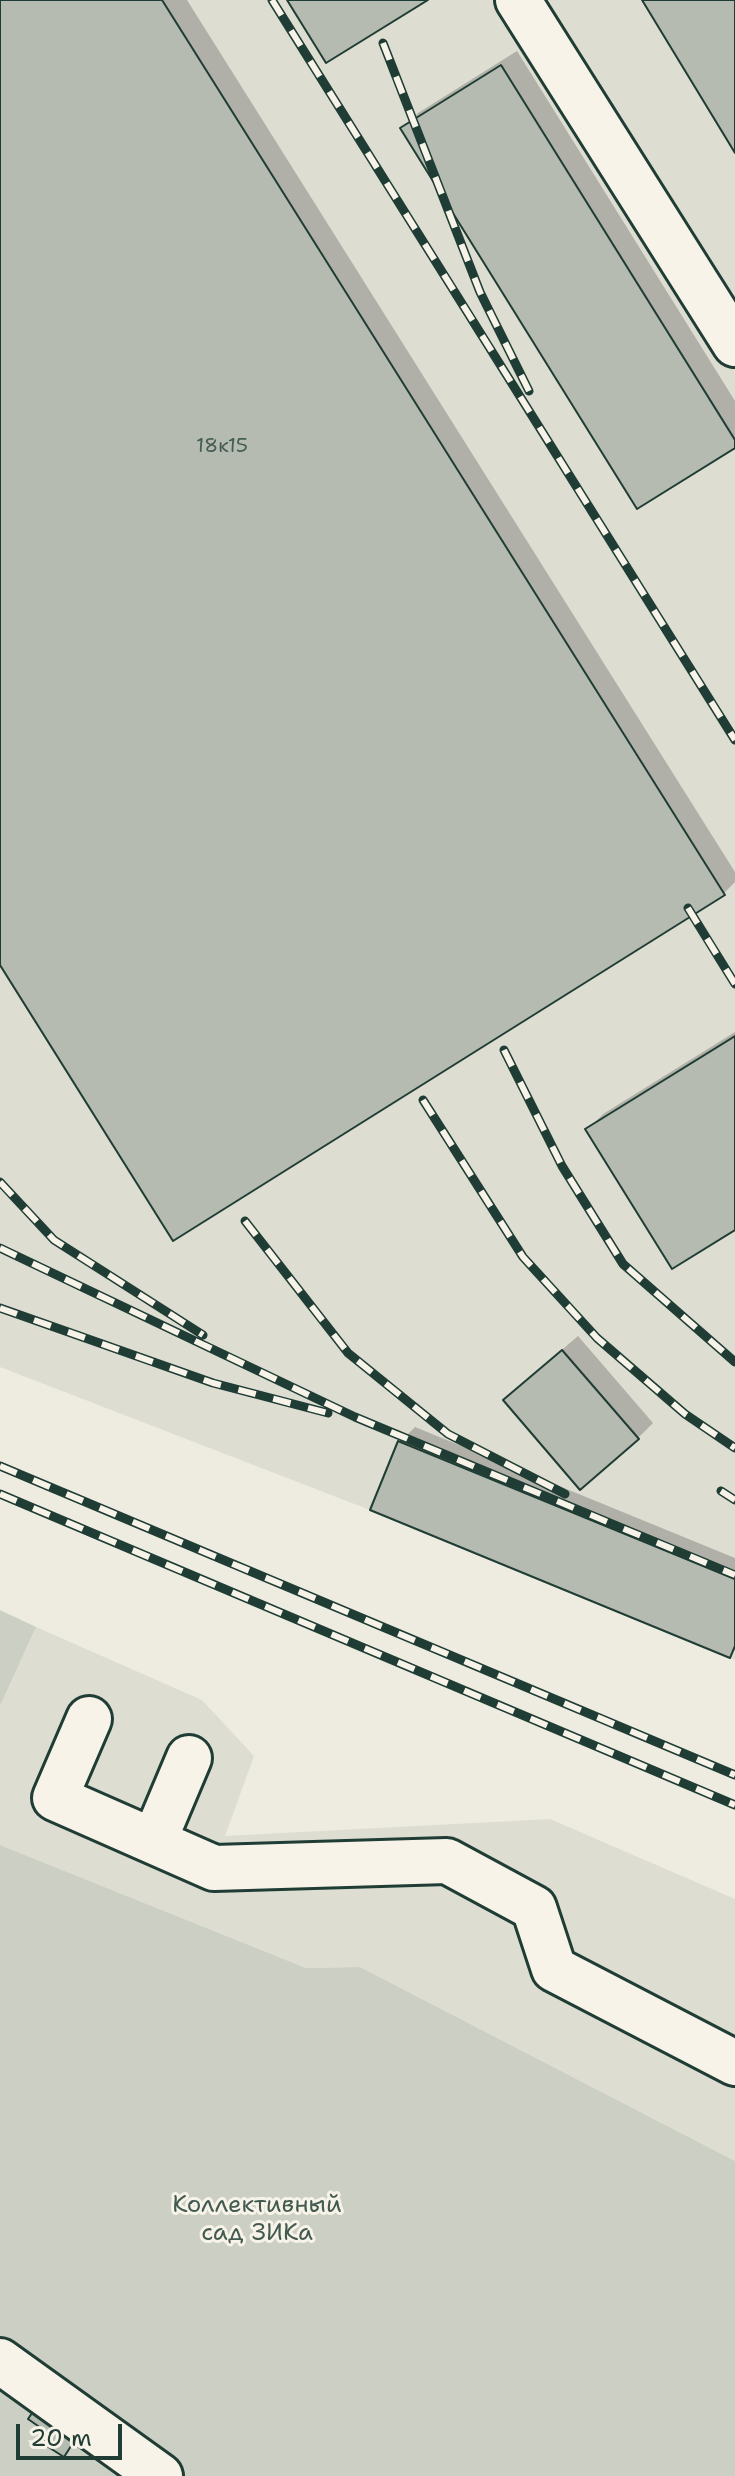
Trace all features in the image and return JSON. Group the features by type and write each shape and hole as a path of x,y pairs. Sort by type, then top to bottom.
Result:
{"lane":[{"path":"518,0 735,344"},
{"path":"89,1719 55,1798 214,1868 447,1861 534,1908 554,1969 735,2063"},
{"path":"154,1841 189,1758"},
{"path":"0,2361 160,2476"}],"shaded area":[{"path":"0,0 735,0 735,1660 370,1510 0,1367"},
{"path":"36,1627 202,1700 254,1756 225,1836 550,1819 735,1899 735,2161 360,1967 306,1968 0,1845 0,1706"}],"green space":[{"path":"0,1610 36,1627 0,1706"},
{"name":"Коллективный сад ЗИКа","path":"0,1845 306,1968 360,1967 735,2161 735,2476 0,2476"}],"building":[{"path":"0,0 162,0 725,895 173,1241 0,965"},
{"path":"287,0 428,0 326,63"},
{"path":"642,0 735,0 735,153"},
{"path":"501,65 735,440 735,448 637,509 400,128"},
{"path":"735,1036 735,1230 672,1269 585,1129"},
{"path":"562,1350 639,1439 580,1490 503,1400"},
{"path":"398,1441 735,1579 735,1646 730,1658 370,1510"},
{"path":"38,2404 80,2432 64,2457 42,2443 48,2433 28,2419"}],"railway":[{"path":"272,0 735,740"},
{"path":"383,43 480,292 529,391"},
{"path":"688,908 735,984"},
{"path":"504,1050 562,1166 623,1264 735,1362"},
{"path":"423,1100 523,1257 597,1338 685,1414 735,1448"},
{"path":"0,1182 54,1240 203,1335"},
{"path":"245,1221 348,1353 448,1434 565,1494"},
{"path":"0,1248 355,1417 735,1575"},
{"path":"0,1308 213,1383 328,1413"},
{"path":"0,1466 735,1775"},
{"path":"721,1491 735,1500"},
{"path":"0,1494 735,1805"}]}
